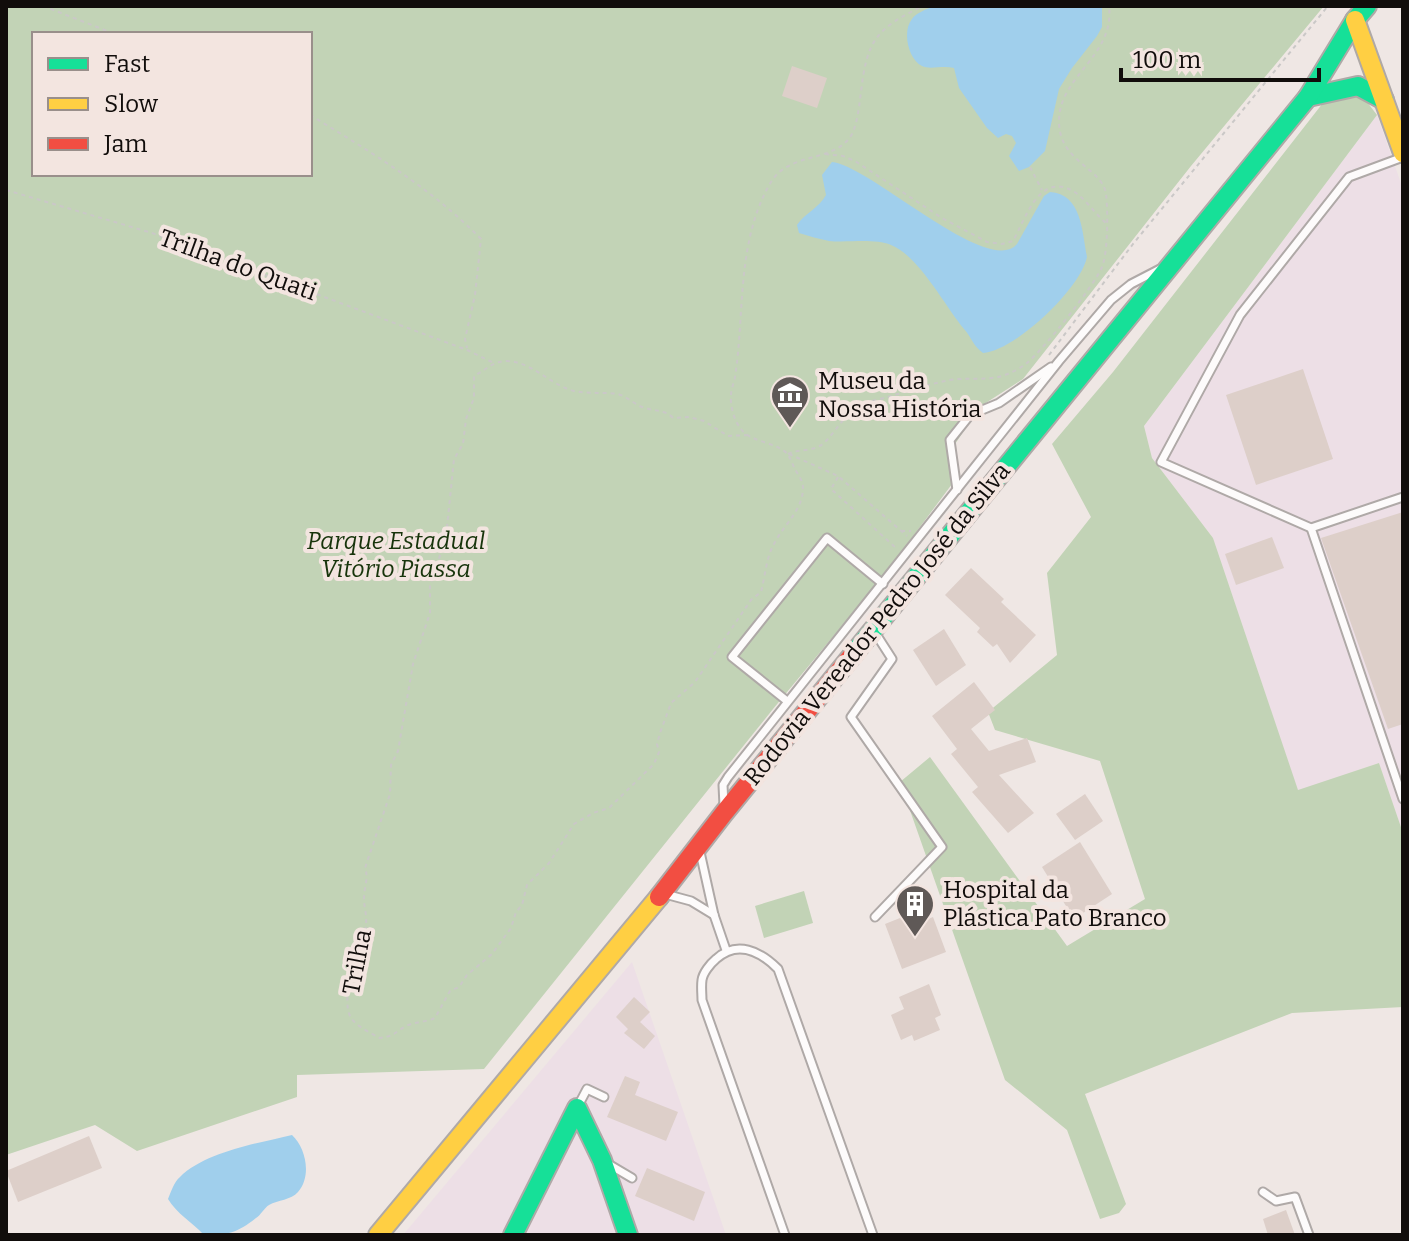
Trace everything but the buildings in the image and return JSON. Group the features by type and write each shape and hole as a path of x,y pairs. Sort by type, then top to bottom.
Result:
{"main road":[{"name":"Rodovia Vereador Pedro José da Silva","path":"378,1235 662,894 873,629 1308,97 1361,13"},
{"path":"1361,13 1384,100 1403,155"},
{"path":"1308,97 1358,86 1384,100"},
{"path":"577,1108 602,1160 628,1235"},
{"path":"513,1235 577,1108"}],"lane":[{"path":"1403,155 1349,177 1240,315 1161,462 1311,528 1403,497"},
{"path":"724,813 723,785 728,777 1059,361 1111,300 1131,284 1172,263"},
{"path":"957,490 950,440 970,415 999,403 1059,361"},
{"path":"1311,528 1403,799"},
{"path":"787,701 732,657 827,538 883,584"},
{"path":"873,629 892,659 851,717 942,847 875,917"},
{"path":"699,845 714,915 726,950"},
{"path":"662,894 691,901 714,915"},
{"path":"785,1235 702,1000 702,977 712,962 726,950 745,948 765,956 778,969 873,1235"},
{"path":"577,1108 587,1089 604,1097"},
{"path":"602,1160 632,1178"},
{"path":"1263,1192 1276,1201 1295,1197 1309,1235"}],"path":[{"path":"43,6 110,32"},
{"path":"915,544 838,476 742,431 730,397 735,376 740,302 758,212 772,181 807,157 838,148 851,135 857,120 864,68 872,40 891,23 923,6"},
{"path":"787,454 815,449 825,443 852,409 862,403 946,380 995,378 1025,365 1101,269 1105,259 1106,192 1103,185 1071,155 1058,124 1068,90 1107,35 1109,6"},
{"path":"1047,358 1133,244 1328,6"},
{"path":"312,116 396,168 439,199 481,239 475,295 465,339 467,350"},
{"path":"824,154 855,161 942,218 987,242 1002,244 1013,241 1042,191 1058,187 1074,192 1106,223"},
{"path":"1030,167 1042,191"},
{"name":"Trilha do Quati","path":"6,190 152,233 467,350 493,363"},
{"path":"493,363 518,363 538,371 547,380 573,390 619,395 634,400 640,407 669,413 673,418 689,417 704,421 728,436 748,435"},
{"name":"Trilha","path":"493,363 473,379 474,398 466,419 463,444 454,459 446,537 430,586 430,613 413,664 398,751 391,765 390,794 365,868 368,873 364,893 366,924 359,955 354,963 349,1009 354,1021 380,1038 394,1036 406,1026 435,1018 450,991 459,987 467,975 492,954 511,928 527,885 549,863 574,824 609,808 654,764 659,752 657,744 660,733 671,703 695,682 751,600 761,592 774,544 800,507 802,481 787,454"},
{"path":"838,476 831,489 905,557"},
{"path":"901,531 911,531 915,527"}],"shaded area":[{"path":"1377,115 1403,189 1403,833 1379,763 1298,791 1213,538 1152,458 1144,426"},
{"path":"632,962 726,1235 403,1235"}],"green space":[{"name":"Parque Estadual Vitório Piassa","path":"6,6 1324,6 1191,166 1023,379 981,406 953,447 958,476 884,575 484,1069 297,1075 297,1097 137,1151 95,1125 6,1155"},
{"path":"1340,93 1364,98 1377,115 1144,426 1152,458 1213,538 1298,790 1379,763 1403,833 1403,1007 1292,1013 1085,1094 1126,1204 1119,1213 1100,1219 1067,1130 1005,1080 900,782 930,757 1067,946 1145,899 1100,761 995,730 988,712 1057,655 1047,573 1091,517 1052,444 1113,372 1326,99"},
{"path":"804,891 813,923 764,938 755,906"}],"water":[{"path":"934,6 1102,6 1102,27 1059,89 1045,151 1029,167 1019,171 1009,156 1016,143 1012,136 1006,134 998,138 987,128 959,88 954,68 925,67 913,57 907,37 909,24 916,15"},
{"path":"832,162 873,181 956,234 981,246 1002,250 1017,244 1044,196 1050,192 1061,194 1069,199 1082,226 1087,257 1082,270 1045,316 1012,342 983,353 921,270 901,251 884,243 829,241 799,233 797,225 826,195 822,175"},
{"path":"292,1135 301,1147 306,1162 302,1185 295,1195 269,1205 258,1217 238,1230 204,1235 168,1199 178,1179 203,1161"}],"traffic: fast":[{"path":"855,652 1308,97 1355,20 1367,6"},
{"path":"1308,97 1358,86 1384,100"},
{"path":"513,1235 577,1108 602,1160 628,1235"}],"traffic: slow":[{"path":"1355,20 1403,153"},
{"path":"378,1235 659,897"}],"traffic: jam":[{"path":"659,897 855,652"}],"place":[{"name":"Museu da Nossa História","path":"790,429"},
{"name":"Hospital da Plástica Pato Branco","path":"915,938"}]}
